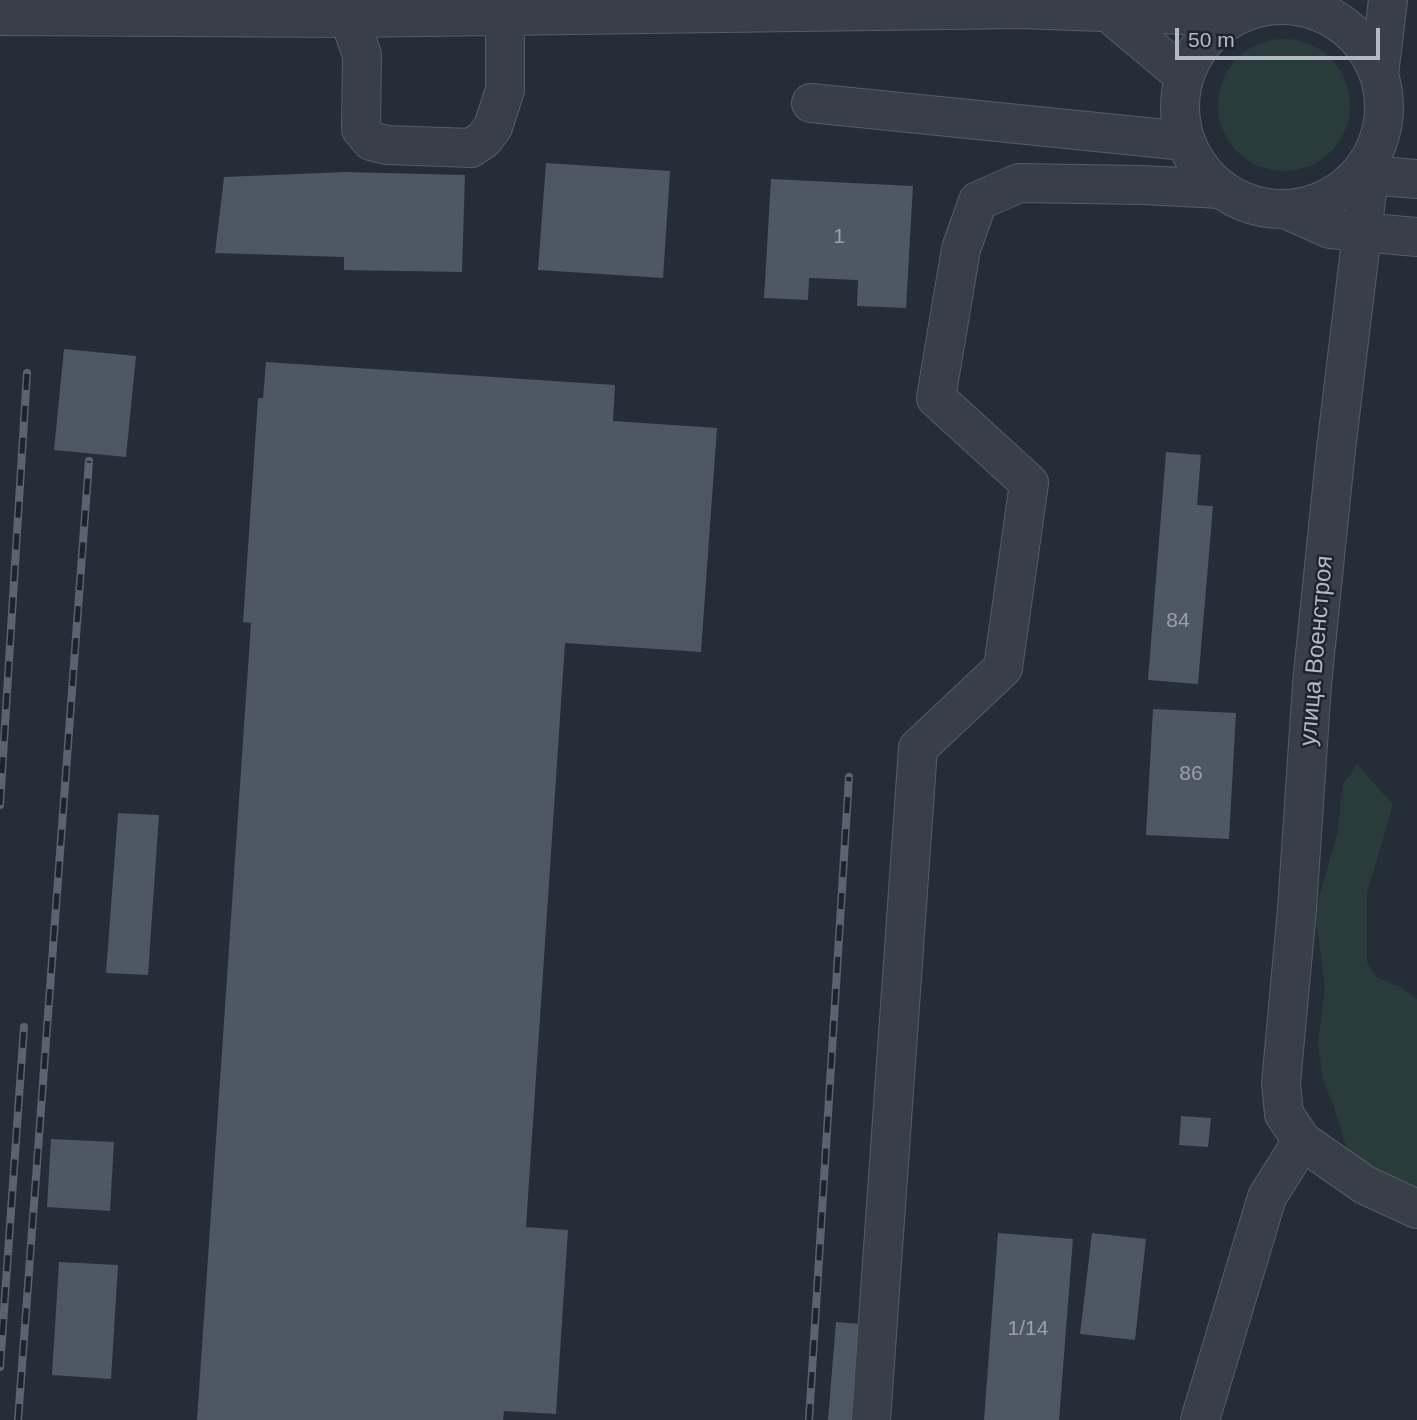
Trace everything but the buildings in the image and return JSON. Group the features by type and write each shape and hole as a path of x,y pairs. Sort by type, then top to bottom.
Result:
{"street":[{"path":"1379,74 1388,0"},
{"path":"0,16 39,8 1022,5 1110,14 1233,17 1275,8 1331,4 1342,23 1366,47 1379,74 1385,102 1382,131 1370,166 1320,203 1285,209 1251,205 1221,189 1199,167 1185,141 1180,109 1184,76 1203,42 1233,17"},
{"path":"349,9 362,55 360,129 371,141 387,145 471,148 484,139 493,127 505,90 505,7"},
{"path":"1110,14 1184,76"},
{"path":"811,103 1185,141"},
{"path":"1142,184 1185,141"},
{"path":"1370,166 1417,179"},
{"name":"улица Военстроя","path":"1302,1141 1284,1114 1281,1083 1285,1021 1297,909 1312,684 1370,166"},
{"path":"871,1420 918,748 1003,668 1029,483 936,398 961,249 978,201 1020,183 1142,184 1221,189"},
{"path":"1285,209 1329,229 1417,237"},
{"path":"1200,1420 1267,1197 1302,1141 1364,1185 1417,1209"}],"shaded area":[{"path":"1284,39 1309,44 1331,58 1345,80 1350,105 1345,130 1331,152 1309,166 1284,171 1259,166 1237,152 1223,130 1218,105 1223,80 1237,58 1259,44"},
{"path":"1357,764 1393,805 1367,893 1367,963 1376,977 1400,987 1417,999 1417,1189 1374,1168 1347,1150 1323,1081 1318,1043 1325,987 1315,911 1337,835 1343,785"}],"railway":[{"path":"0,805 27,373"},
{"path":"18,1420 89,461"},
{"path":"809,1420 849,777"},
{"path":"0,1367 24,1027"}]}
